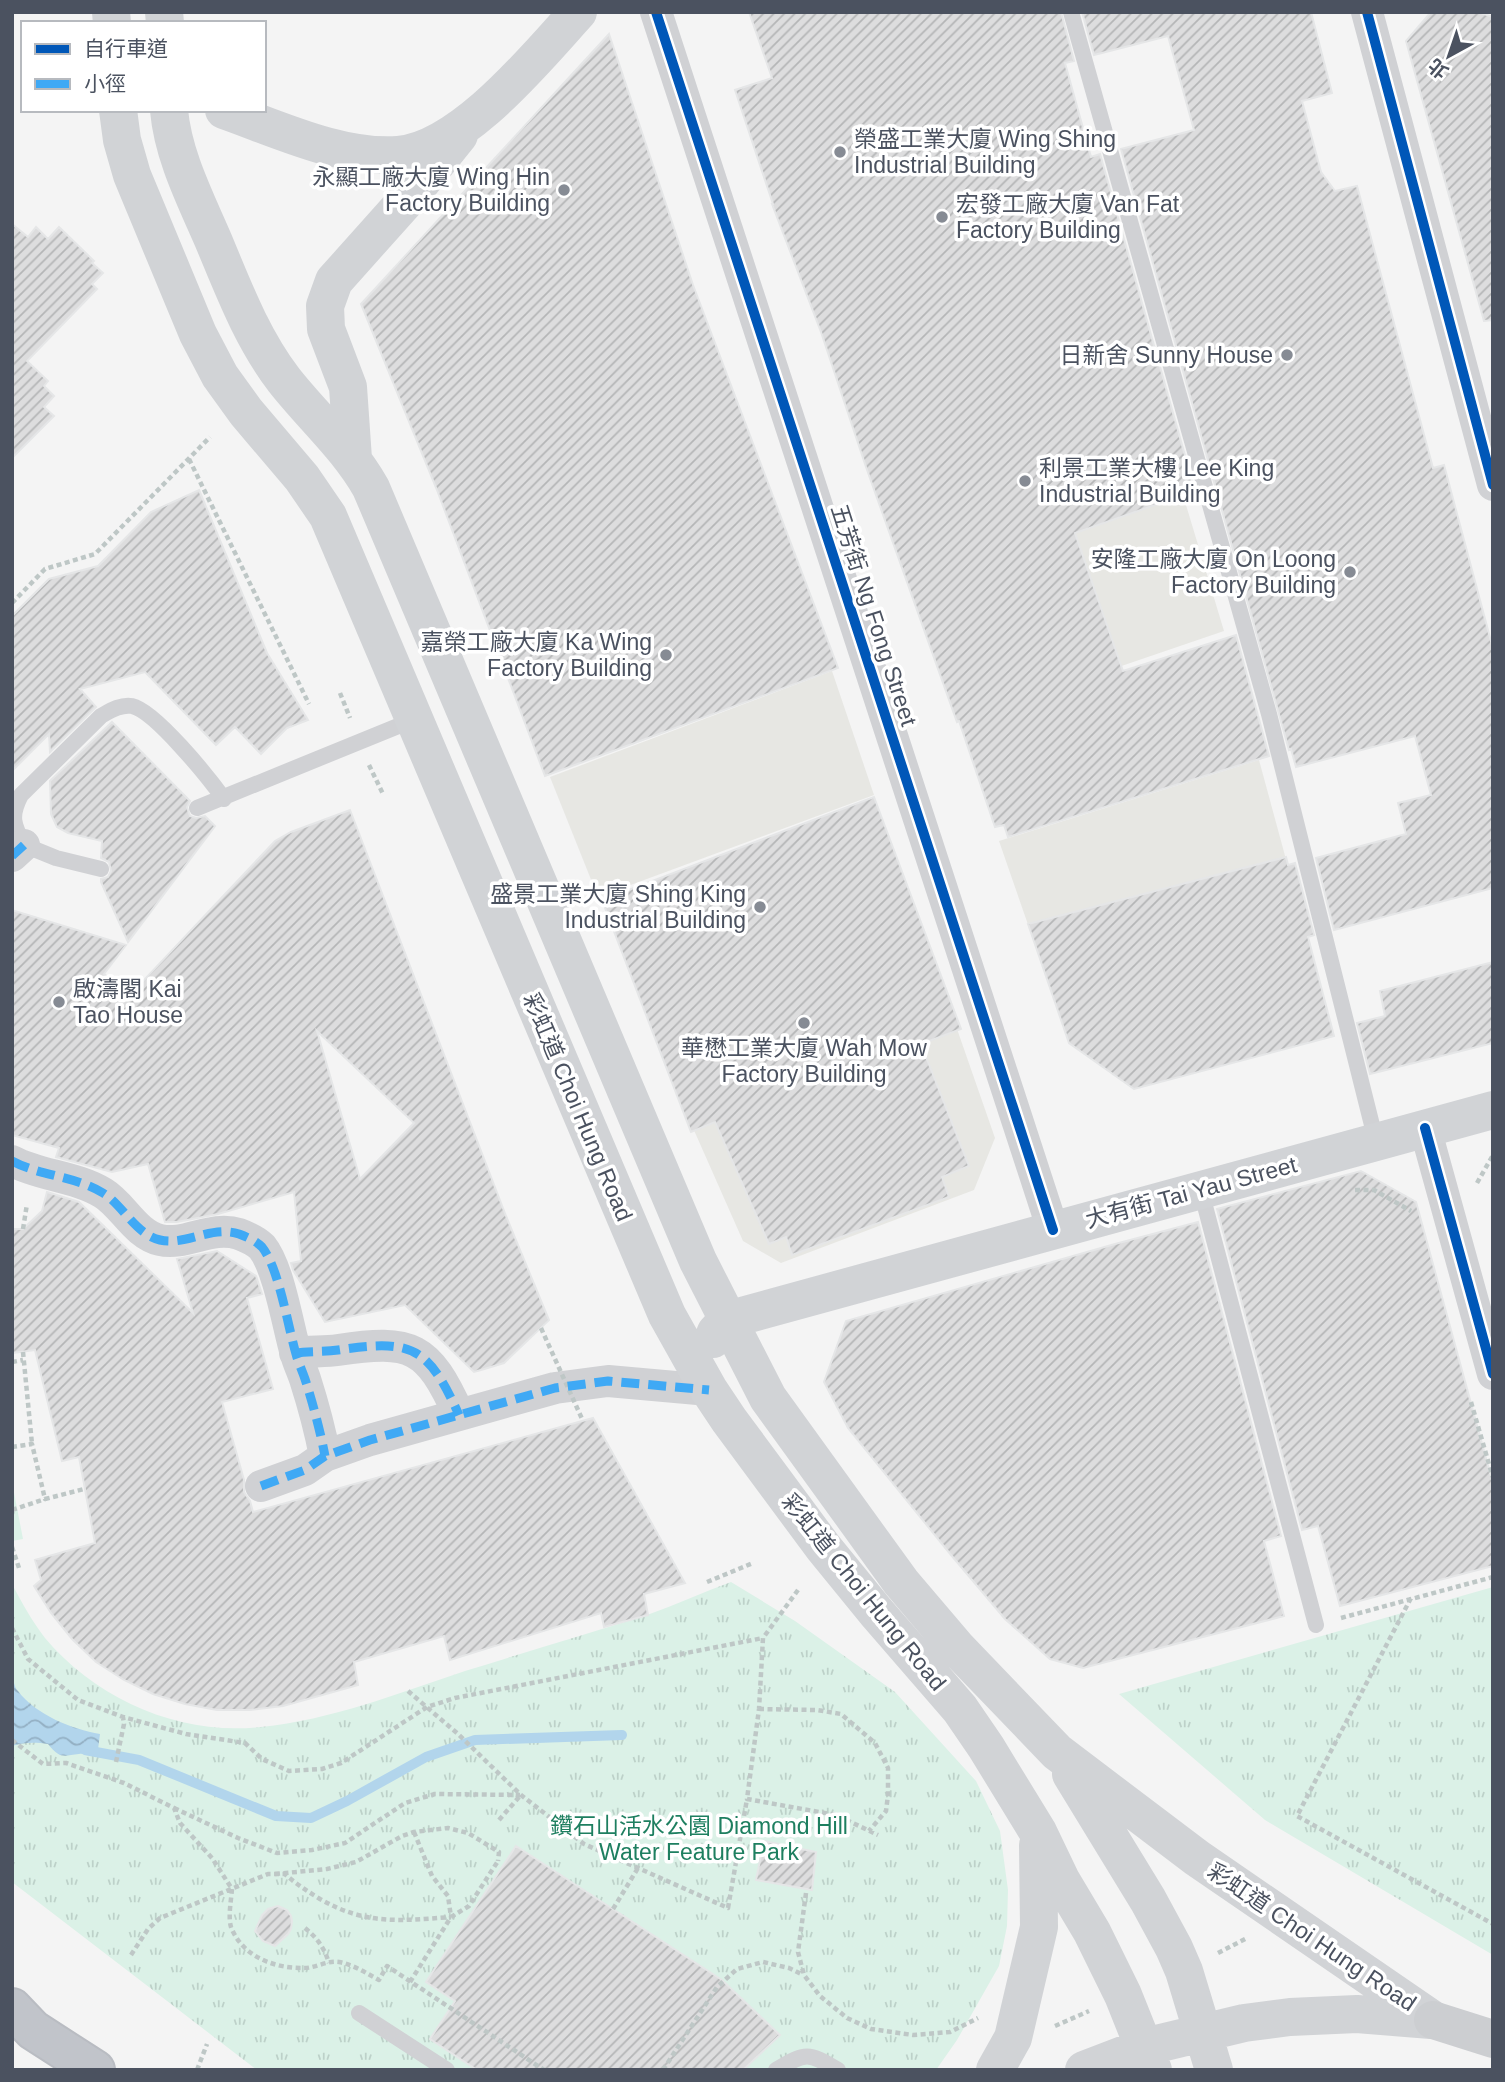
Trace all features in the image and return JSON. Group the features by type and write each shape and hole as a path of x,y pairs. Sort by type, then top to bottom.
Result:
{"highway":[{"path":"12,2008 33,2030 95,2070"}],"main road":[{"path":"353,459 348,387 326,329 325,306 334,281 410,196 467,125 579,12"},
{"name":"彩虹道 Choi Hung Road","path":"118,112 122,140 132,175 198,334 226,385 302,478 328,516 667,1315 729,1420 823,1547 961,1709 1038,1832 1061,1880 1092,1932 1123,1995 1149,2059 1204,2032 1290,2017 1357,2014 1433,2020 1493,2039"},
{"name":"彩虹道 Choi Hung Road","path":"169,112 177,152 189,184 262,350 285,381 353,459 371,488 698,1261 768,1398 893,1571 958,1649 1057,1752 1197,1858 1433,2020"},
{"path":"230,112 330,147 400,155 430,146 467,125"},
{"name":"大有街 Tai Yau Street","path":"727,1321 1493,1110"},
{"path":"709,1390 711,1343 716,1332 727,1321"},
{"name":"彩虹道 Choi Hung Road","path":"1057,1752 1174,1948 1184,1971 1214,2070"},
{"path":"995,2070 1013,2038 1039,1927 1038,1832"},
{"path":"1084,2070 1149,2059"}],"street":[{"name":"五芳街 Ng Fong Street","path":"656,12 1053,1230"},
{"path":"1367,12 1493,485"},
{"path":"1425,1128 1486,1325 1493,1374"},
{"path":"12,1161 90,1185 111,1199 146,1233 159,1240 177,1241 221,1231 250,1238 262,1247 271,1265 295,1353 306,1380 325,1456"},
{"path":"295,1353 373,1345 403,1347 418,1354 432,1366 459,1415"},
{"path":"261,1486 305,1470 325,1456 396,1431 555,1388 608,1381 709,1390"}],"lane":[{"path":"1071,12 1269,714 1376,1141"},
{"path":"101,869 18,851 14,808 21,795 101,716 116,708 132,706 148,715 202,768 224,799"},
{"path":"197,808 413,720"},
{"path":"1200,1190 1316,1625"},
{"path":"359,2013 447,2070"},
{"path":"776,2070 800,2056 814,2056 838,2070"}],"path":[{"path":"12,603 45,569 95,554 210,437"},
{"path":"189,459 309,704"},
{"path":"541,1328 583,1421"},
{"path":"23,1352 32,1444 46,1499"},
{"path":"12,1362 23,1360"},
{"path":"12,1447 32,1444"},
{"path":"12,1510 84,1489"},
{"path":"12,1547 20,1572"},
{"path":"707,1582 753,1563"},
{"path":"1316,1625 1493,1577"},
{"path":"408,1691 458,1734 521,1795 584,1844 727,1908 747,1799 759,1709 763,1638 798,1590"},
{"path":"1411,1598 1297,1816 1493,1924"},
{"path":"12,1628 28,1659 78,1700 124,1720 186,1734 245,1743 262,1759 289,1771 322,1769 341,1763 426,1707 455,1698 763,1638"},
{"path":"759,1709 817,1710 841,1714 875,1743 888,1768 888,1795 886,1811 869,1831"},
{"path":"116,1762 124,1720"},
{"path":"12,1740 43,1764 66,1763 124,1783 238,1838 277,1853 312,1850 345,1843 405,1803 435,1794 521,1795"},
{"path":"499,1820 521,1795"},
{"path":"747,1799 836,1815 878,1835"},
{"path":"174,1808 180,1823 212,1858 232,1889 230,1925 242,1946 257,1958 275,1965 304,1969 337,1962 357,1968 379,1980 387,1966 544,2070"},
{"path":"275,1874 327,1869 356,1862 402,1836 448,1828 468,1833 499,1852 498,1861 469,1906 451,1917 410,1982"},
{"path":"414,1832 432,1875 448,1896 451,1917"},
{"path":"613,1909 638,1868"},
{"path":"131,1955 148,1929 160,1918 268,1874 285,1874 296,1885 337,1909 366,1918 406,1921 451,1917"},
{"path":"806,1893 798,1952 804,1975 820,1996 847,2018 871,2029 913,2035 950,2032 966,2024"},
{"path":"305,1928 317,1938 330,1963"},
{"path":"663,2070 717,1987 737,1969 763,1962 789,1968 804,1975"},
{"path":"197,2070 207,2044"}],"shaded area":[{"path":"1183,495 1224,631 957,722 911,590"},
{"path":"832,671 874,795 598,897 550,777"},
{"path":"1259,760 1334,1036 1134,1089 1069,1043 999,841"},
{"path":"957,1029 995,1138 974,1190 781,1263 743,1241 693,1128"}],"green space":[{"path":"12,1482 23,1539 12,1541"},
{"name":"鑽石山活水公園 Diamond Hill Water Feature Park","path":"731,1582 795,1621 895,1692 976,1781 1000,1831 1008,1890 1007,1926 999,1966 957,2040 936,2070 257,2070 12,1882 12,1584 45,1638 89,1679 142,1709 200,1726 231,1728 287,1723 364,1705 647,1615"},
{"path":"1493,1587 1493,1955 1265,1820 1119,1694"}],"water":[{"path":"12,1675 15,1686 26,1700 44,1714 66,1725 100,1734 97,1757 84,1754 62,1755 43,1743 12,1746"}],"building":[{"path":"749,12 1061,12 1074,61 1065,63 1091,157 1100,154 1195,491 1075,533 1123,671 1236,635 1269,756 1008,837 1004,825 995,827 866,467 821,332 772,204 735,90 772,78"},
{"path":"1082,12 1311,12 1332,93 1302,101 1321,172 1335,191 1357,186 1433,468 1444,465 1493,649 1493,888 1334,930 1316,858 1406,834 1398,803 1431,795 1415,736 1296,767 1291,749 1289,750 1121,149 1194,130 1168,36 1094,55"},
{"path":"1431,12 1478,12 1493,17 1493,320 1484,321 1406,41"},
{"path":"609,34 693,285 838,668 545,776 437,490 361,304"},
{"path":"12,224 28,237 36,227 48,239 59,227 103,273 92,284 97,289 27,361 48,381 44,386 54,396 44,407 54,416 12,458"},
{"path":"199,490 267,653 308,720 287,728 261,754 235,727 216,745 145,672 80,689 96,707 50,752 49,734 12,771 12,616 49,579 98,566 151,512"},
{"path":"112,722 190,801 187,807 190,816 205,816 215,826 128,942 101,882 111,871 109,862 101,858 102,841 68,833 57,827 51,814 50,781"},
{"path":"874,797 961,1029 921,1044 969,1166 942,1177 949,1197 792,1255 786,1237 769,1244 715,1122 691,1132 602,900"},
{"path":"350,810 506,1216 549,1320 504,1363 474,1372 405,1305 325,1322 291,1263 301,1261 294,1192 218,1214 165,1222 148,1164 112,1172 56,1157 59,1148 12,1135 12,910 126,945 104,974 130,995 275,841 291,832","holes":["317,1031 414,1123 360,1179"]},
{"path":"1286,857 1288,865 1295,863 1314,935 1308,937 1334,1036 1134,1089 1069,1043 1028,924"},
{"path":"1493,962 1493,1043 1370,1074 1357,1023 1385,1016 1380,991"},
{"path":"1361,1171 1416,1202 1493,1484 1493,1566 1340,1606 1318,1526 1302,1530 1217,1209"},
{"path":"47,1192 79,1202 193,1313 177,1259 217,1251 256,1276 262,1294 247,1298 273,1389 222,1402 244,1480 244,1492 253,1512 593,1418 685,1583 644,1594 648,1615 604,1627 601,1613 450,1660 444,1636 354,1662 358,1685 283,1706 217,1710 153,1694 124,1680 96,1662 72,1639 34,1586 41,1580 35,1560 95,1543 79,1457 62,1461 35,1350 12,1353 12,1229 23,1229 42,1211"},
{"path":"1198,1222 1281,1536 1264,1541 1284,1616 1083,1668 1050,1659 1005,1619 951,1555 848,1428 824,1382 846,1321"},
{"path":"764,1841 816,1852 812,1890 756,1880"},
{"path":"516,1846 722,1980 780,2035 743,2070 477,2070 430,2039 455,2001 426,1982"},
{"path":"278,1906 287,1910 292,1921 288,1934 275,1946 263,1941 255,1931 262,1915 268,1909"}],"waterway":[{"path":"85,1750 139,1760 276,1816 311,1818 426,1757 475,1740 622,1735"}],"marked path":[{"path":"12,856 24,845"},
{"path":"12,1161 81,1183 103,1193 151,1237 170,1241 229,1232 245,1236 262,1247 278,1283 297,1357 314,1407 325,1456"},
{"path":"295,1353 384,1346 415,1352 427,1361 437,1374 459,1415"},
{"path":"261,1486 305,1470 325,1456 370,1440 555,1388 608,1381 709,1390"}],"cycle path":[{"path":"656,12 1053,1230"},
{"path":"1367,12 1493,485"},
{"path":"1425,1128 1493,1374"}],"place":[{"name":"榮盛工業大廈 Wing Shing Industrial Building","path":"840,152"},
{"name":"永顯工廠大廈 Wing Hin Factory Building","path":"564,190"},
{"name":"宏發工廠大廈 Van Fat Factory Building","path":"942,217"},
{"name":"日新舍 Sunny House","path":"1287,355"},
{"name":"利景工業大樓 Lee King Industrial Building","path":"1025,481"},
{"name":"安隆工廠大廈 On Loong Factory Building","path":"1350,572"},
{"name":"嘉榮工廠大廈 Ka Wing Factory Building","path":"666,655"},
{"name":"盛景工業大廈 Shing King Industrial Building","path":"760,907"},
{"name":"啟濤閣 Kai Tao House","path":"59,1002"},
{"name":"華懋工業大廈 Wah Mow Factory Building","path":"804,1023"}]}
